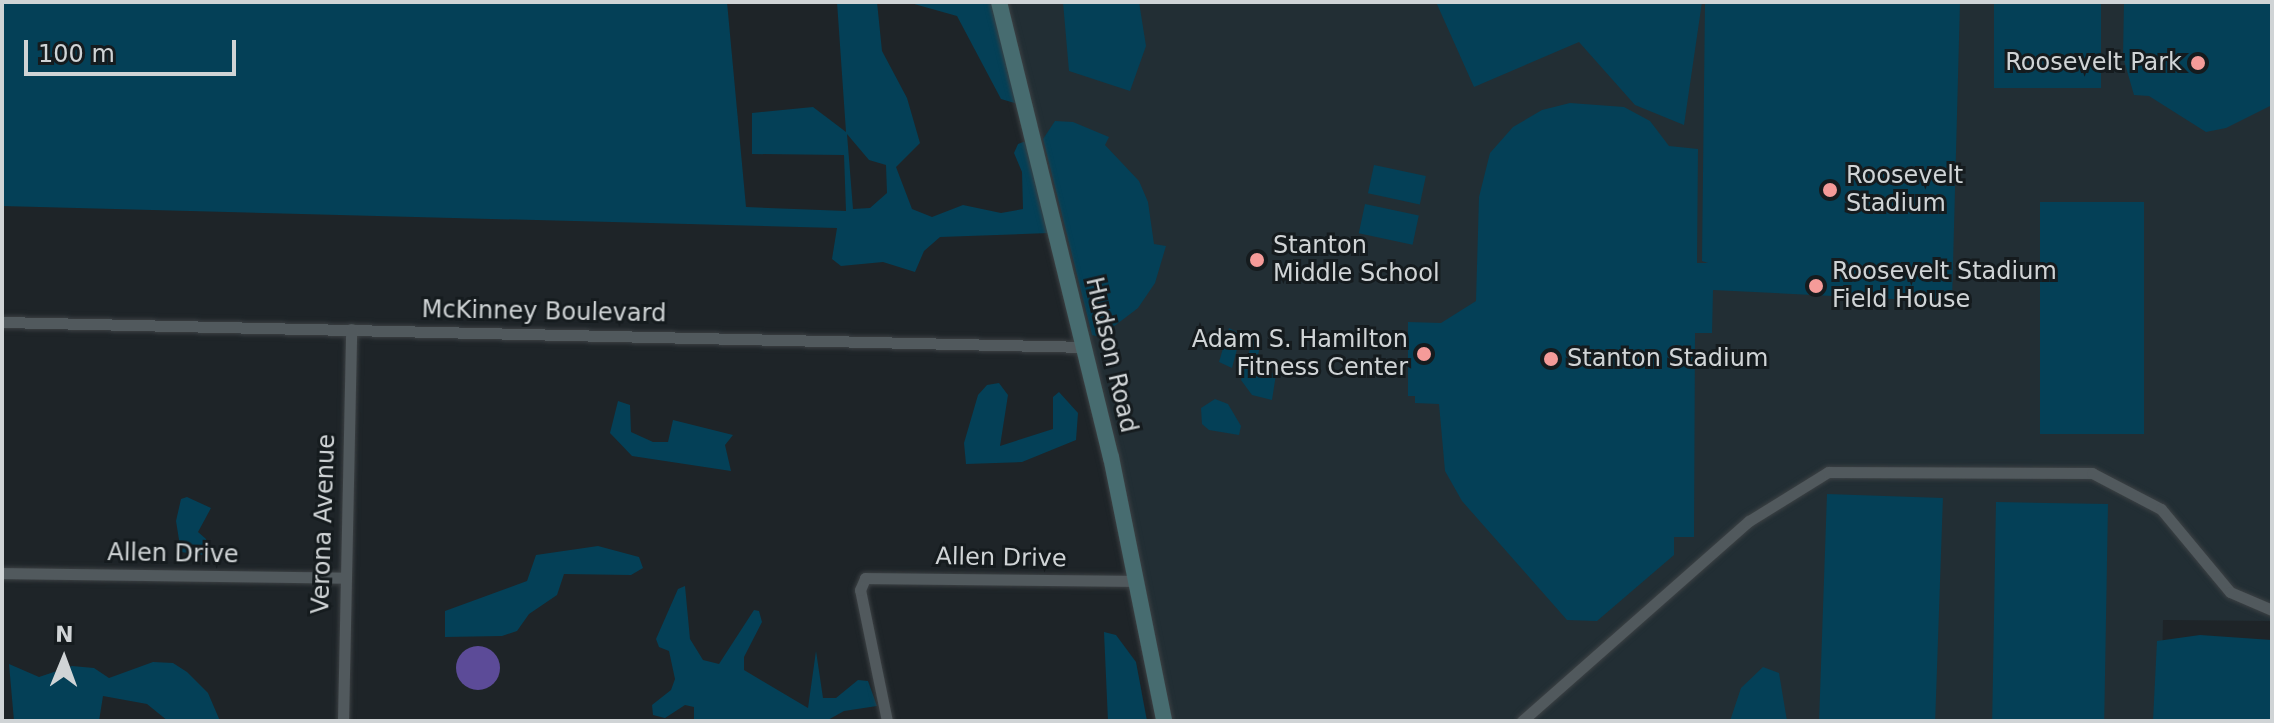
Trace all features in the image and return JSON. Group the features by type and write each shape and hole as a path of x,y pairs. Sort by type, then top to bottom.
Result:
{"street":[{"name":"Hudson Road","path":"999,2 1085,347 1164,721"},
{"name":"McKinney Boulevard","path":"2,322 1085,347"},
{"name":"Verona Avenue","path":"343,721 343,578 351,329"},
{"path":"1522,721 1749,521 1796,488 1835,471 2074,471 2108,479 2161,509 2230,592 2272,610"},
{"name":"Allen Drive","path":"2,573 343,578"},
{"name":"Allen Drive","path":"887,721 860,590 865,578 1136,581"}],"shaded area":[{"path":"2,2 727,2 746,207 846,211 844,155 752,154 752,113 813,107 846,132 837,2 877,2 882,51 907,98 920,143 896,167 912,209 932,217 963,205 1001,213 1023,209 1022,172 1014,153 1018,144 1026,141 1049,233 940,237 924,251 915,272 883,262 841,266 832,259 837,228 2,206","holes":["847,134 869,160 886,165 887,193 870,208 853,209"]},
{"path":"907,2 993,2 1018,104 1001,99 957,16"},
{"path":"999,2 2272,2 2272,621 2163,620 2161,721 1164,721"},
{"path":"1063,2 1139,2 1146,46 1130,91 1069,71"},
{"path":"1436,2 1702,2 1684,125 1635,105 1579,42 1474,87"},
{"path":"1705,2 1960,2 1952,302 1713,290 1712,333 1695,333 1694,537 1674,537 1674,555 1597,621 1567,620 1462,501 1445,471 1439,404 1415,403 1415,396 1408,396 1408,322 1441,323 1476,301 1479,197 1490,153 1513,127 1542,110 1570,103 1624,107 1650,121 1669,146 1698,149 1697,263 1708,263 1702,261"},
{"path":"1994,2 2101,2 2101,88 1994,88"},
{"name":"Roosevelt Park","path":"2124,2 2272,2 2272,105 2226,128 2206,132 2149,96 2134,95 2123,57"},
{"path":"1055,121 1073,122 1109,137 1105,145 1139,181 1148,202 1154,244 1166,246 1155,283 1138,308 1100,337 1092,335 1043,139"},
{"path":"1374,165 1426,176 1420,204 1368,193"},
{"path":"2040,202 2144,202 2144,434 2040,434"},
{"path":"1365,204 1419,215 1413,245 1359,233"},
{"path":"1229,328 1241,334 1232,368 1219,362"},
{"path":"1253,338 1261,341 1255,370 1276,374 1272,400 1252,395 1241,380"},
{"path":"999,383 1008,395 1000,446 1053,429 1053,397 1059,392 1078,413 1076,440 1022,462 966,464 964,443 978,395 987,385"},
{"path":"1215,399 1228,404 1241,426 1239,435 1209,430 1202,424 1201,408"},
{"path":"618,401 630,405 631,432 653,442 668,442 673,420 733,435 725,445 731,471 632,456 610,433"},
{"path":"1827,494 1943,498 1935,721 1819,721"},
{"path":"187,497 211,508 198,532 206,539 210,556 181,552 176,521 181,499"},
{"path":"1996,502 2108,504 2104,721 1992,721"},
{"path":"598,546 639,557 643,568 631,575 564,574 557,595 529,614 517,631 502,636 445,637 445,611 527,581 536,555"},
{"path":"685,586 690,639 703,660 719,664 754,610 759,611 762,622 744,657 744,670 808,708 816,651 823,698 836,698 858,680 868,681 877,706 844,711 826,721 694,721 694,707 685,705 665,718 653,715 652,705 671,690 675,679 669,651 659,647 656,639 678,589"},
{"path":"1104,632 1116,635 1136,662 1147,721 1108,721"},
{"path":"2200,635 2272,640 2272,721 2153,721 2157,641"},
{"path":"478,646 494,652 500,668 494,684 478,690 462,684 456,668 462,652"},
{"path":"153,662 173,663 187,672 208,693 220,721 168,721 147,704 103,696 99,721 14,721 9,664 39,677 72,666 94,668 109,678"},
{"path":"1763,667 1779,673 1787,721 1730,721 1741,688"}],"place":[{"name":"Roosevelt Park","path":"2198,63"},
{"name":"Roosevelt Stadium","path":"1830,190"},
{"name":"Stanton Middle School","path":"1257,260"},
{"name":"Roosevelt Stadium Field House","path":"1816,286"},
{"name":"Adam S. Hamilton Fitness Center","path":"1424,354"},
{"name":"Stanton Stadium","path":"1551,359"}]}
